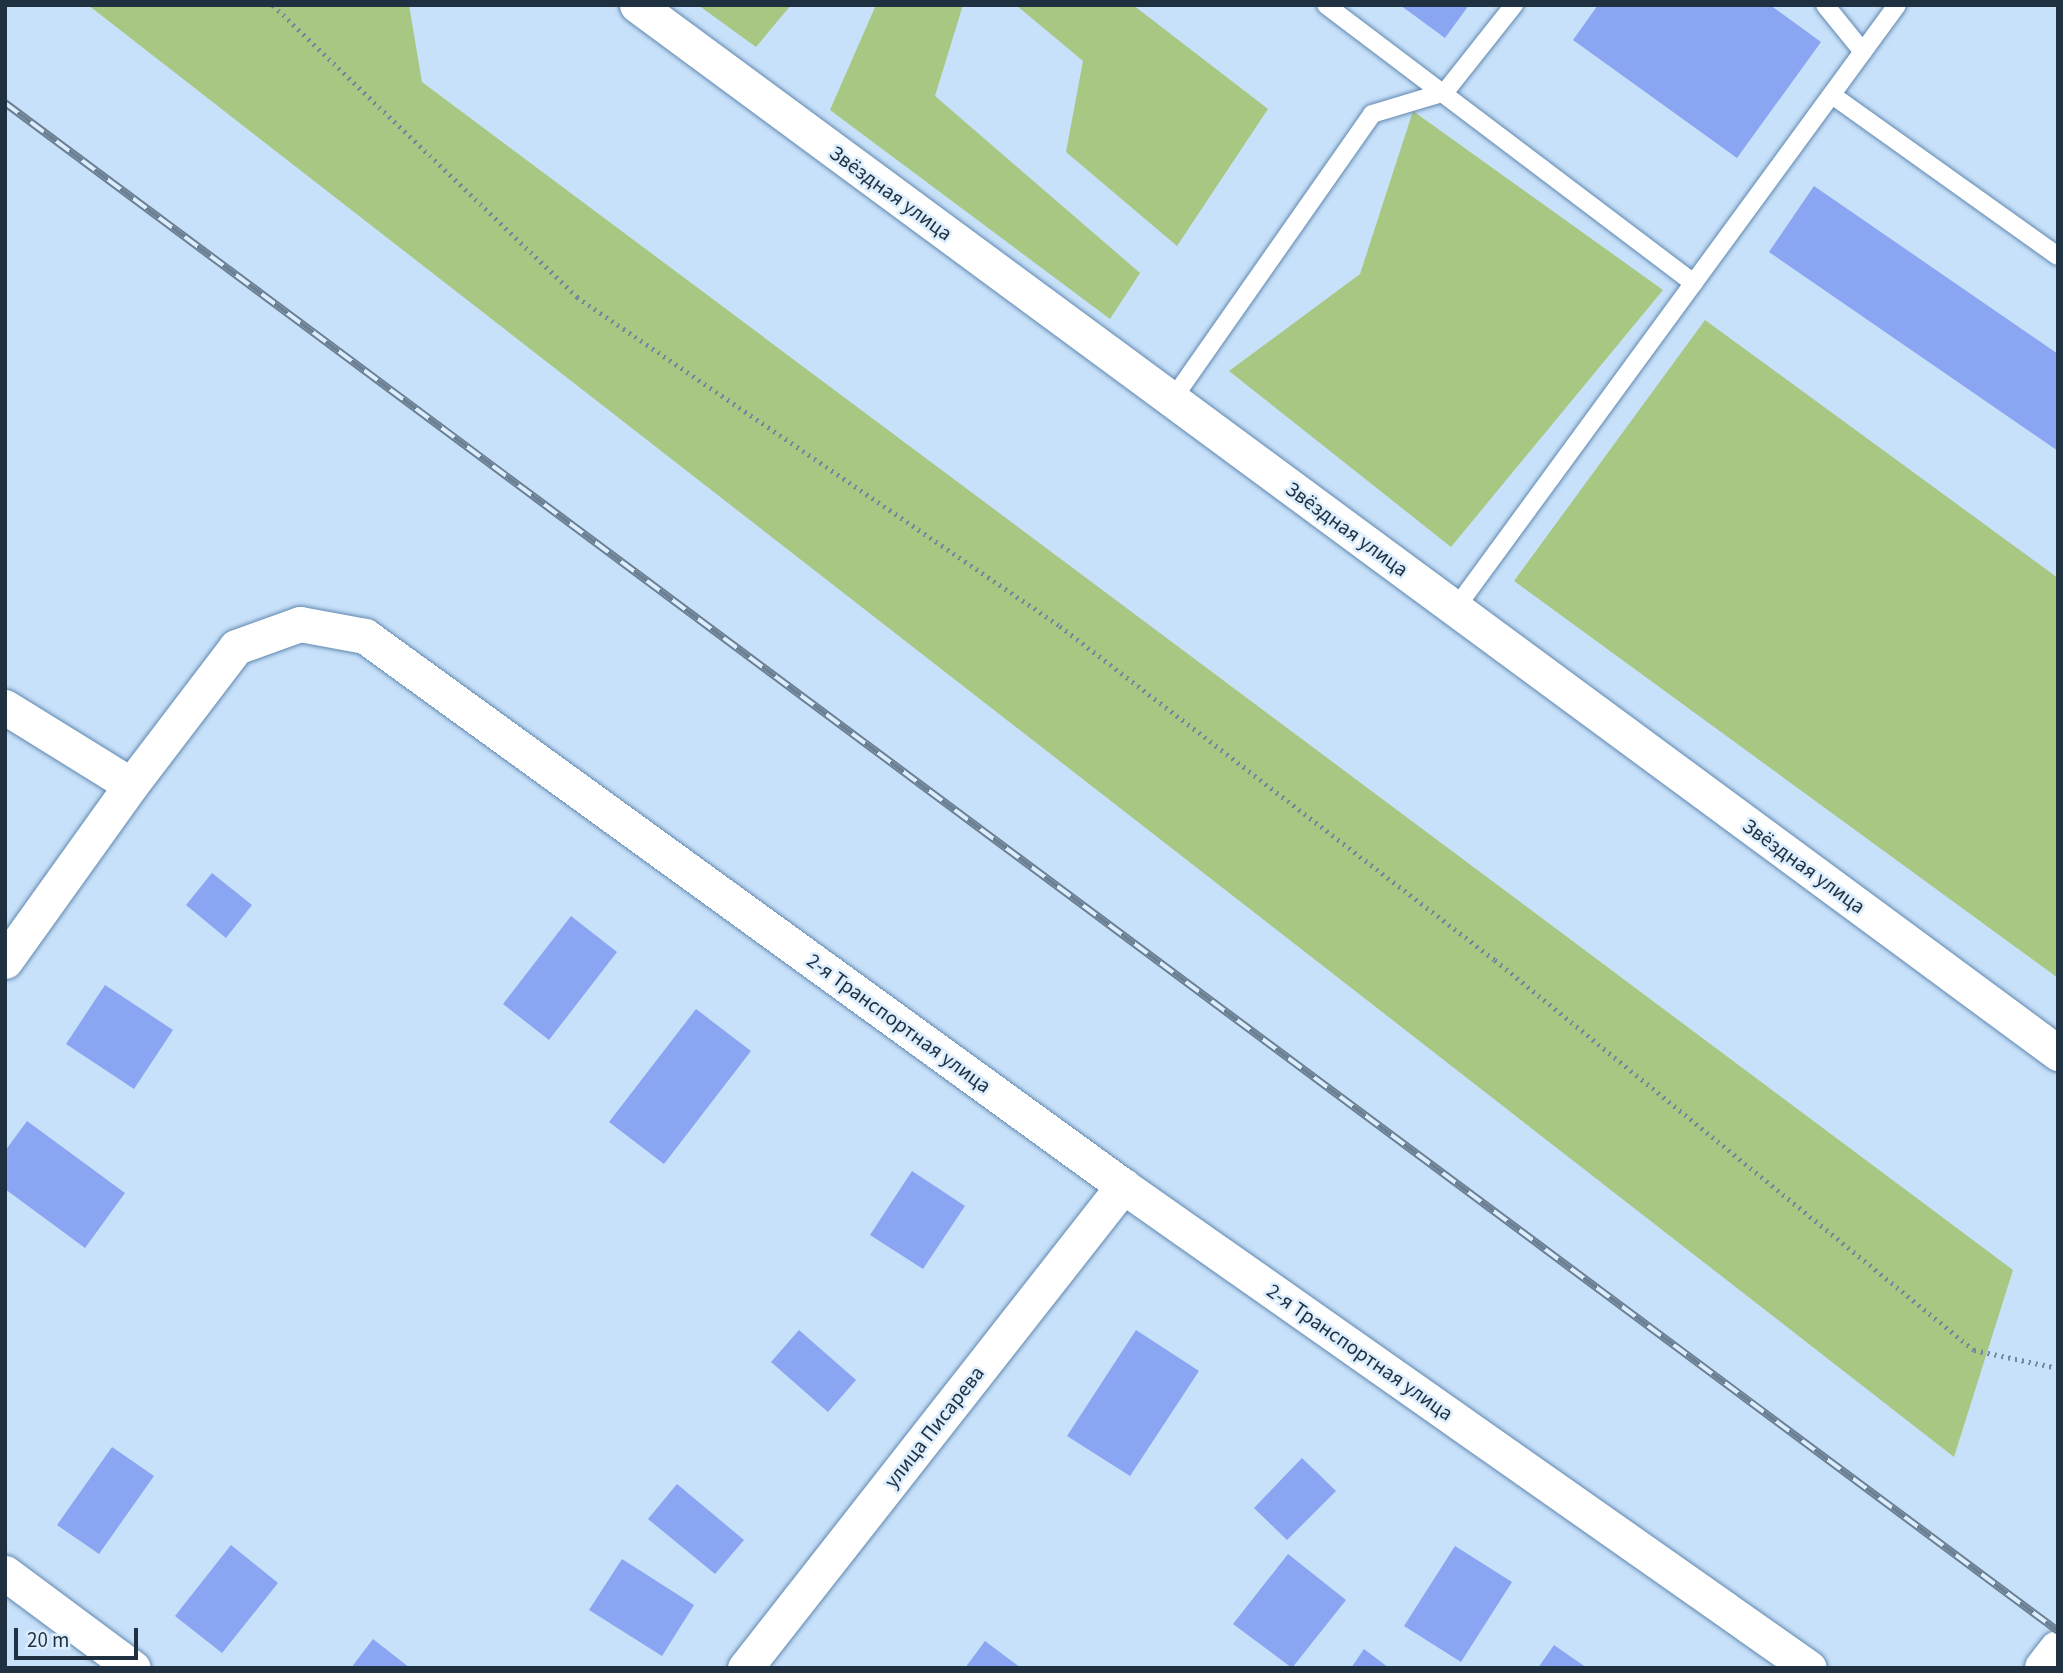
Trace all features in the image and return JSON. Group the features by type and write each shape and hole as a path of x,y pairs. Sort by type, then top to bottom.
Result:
{"street":[{"name":"Звёздная улица","path":"637,5 2058,1054"},
{"name":"2-я Транспортная улица","path":"5,961 131,785 236,647 300,624 365,636 1123,1186 1809,1668"},
{"path":"5,706 131,785"},
{"name":"улица Писарева","path":"745,1668 1123,1186"},
{"path":"5,1573 133,1668"},
{"path":"2044,1668 2058,1650"}],"lane":[{"path":"1326,5 1445,92 1694,283"},
{"path":"1172,400 1372,114 1445,92 1514,5"},
{"path":"1825,5 1863,52"},
{"path":"1455,609 1897,5"},
{"path":"1832,95 2058,256"}],"path":[{"path":"273,5 578,297 1060,626 1495,960 1974,1350 2058,1368"}],"green space":[{"path":"88,5 409,5 422,82 2013,1270 1954,1457"},
{"path":"698,5 791,5 756,47"},
{"path":"876,5 963,5 935,96 1140,273 1110,319 830,110"},
{"path":"1016,5 1133,5 1268,109 1177,246 1066,152 1083,61"},
{"path":"1413,111 1663,290 1451,547 1229,371 1360,274"},
{"path":"1705,320 2058,578 2058,978 1514,581"}],"building":[{"path":"1400,5 1469,5 1445,38"},
{"path":"1598,5 1770,5 1821,42 1737,158 1573,40"},
{"path":"1814,186 2058,354 2058,451 1769,252"},
{"path":"212,873 252,905 226,938 186,905"},
{"path":"571,916 617,952 549,1040 503,1004"},
{"path":"105,985 173,1030 134,1089 66,1044"},
{"path":"696,1009 751,1051 664,1164 609,1122"},
{"path":"27,1121 125,1193 85,1248 5,1189 5,1151"},
{"path":"912,1171 965,1206 923,1269 870,1235"},
{"path":"799,1330 856,1380 828,1412 771,1362"},
{"path":"1136,1330 1199,1371 1130,1476 1067,1436"},
{"path":"112,1447 154,1476 99,1554 57,1525"},
{"path":"1302,1458 1336,1491 1287,1540 1254,1508"},
{"path":"677,1484 744,1540 715,1574 648,1519"},
{"path":"231,1545 278,1583 222,1653 175,1616"},
{"path":"1455,1546 1512,1582 1461,1662 1404,1626"},
{"path":"1288,1554 1346,1600 1292,1668 1233,1624"},
{"path":"622,1559 694,1605 662,1656 589,1610"},
{"path":"373,1639 410,1668 351,1668"},
{"path":"985,1641 1021,1668 965,1668"},
{"path":"1554,1645 1587,1668 1538,1668"},
{"path":"1364,1649 1389,1668 1351,1668"}],"railway":[{"path":"5,103 2058,1631"}]}
